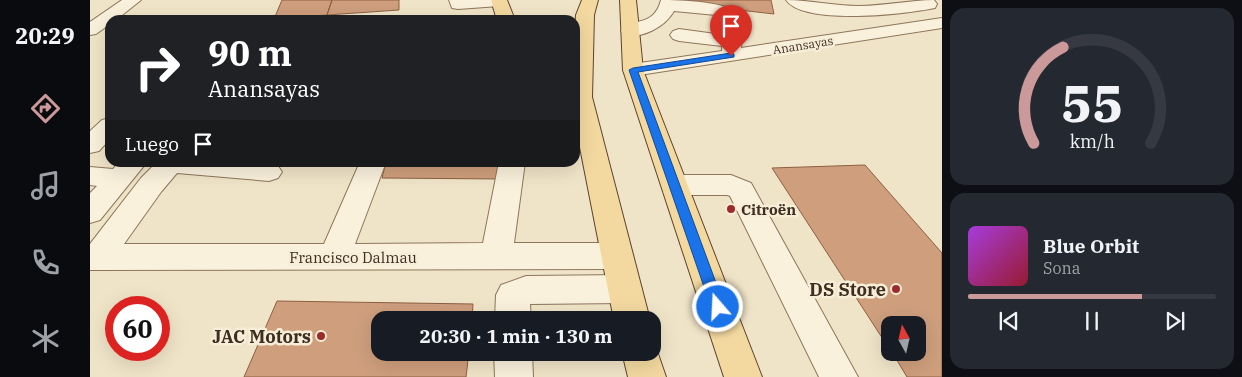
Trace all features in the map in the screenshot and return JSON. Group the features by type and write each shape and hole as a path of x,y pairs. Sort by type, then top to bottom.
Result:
{"main road":[{"path":"499,0 504,15"},
{"path":"628,0 633,70 743,377"},
{"path":"580,61 583,12"},
{"path":"580,114 582,133 629,305"},
{"path":"642,361 646,377"}],"street":[{"path":"112,15 133,0"},
{"path":"457,0 458,4 499,0"},
{"path":"794,0 806,8 856,10 914,8 929,4 926,0"},
{"path":"630,32 644,28 658,20 669,3 720,10 734,17 731,49 679,35"},
{"path":"90,30 105,20"},
{"name":"Anansayas","path":"633,70 731,49 942,23"},
{"path":"90,145 105,130"},
{"path":"94,257 168,167"},
{"path":"215,167 269,172"},
{"path":"334,257 371,167"},
{"path":"496,256 511,167"},
{"path":"90,176 127,171"},
{"path":"90,212 127,171"},
{"path":"675,185 731,185 741,190 839,377"},
{"name":"Francisco Dalmau","path":"94,257 617,256"},
{"path":"513,311 513,295 526,290 629,305"},
{"path":"513,361 514,377"}],"building":[{"path":"282,0 332,0 327,15 276,15"},
{"path":"332,0 399,0 399,10 327,15"},
{"path":"687,0 771,0 774,14 687,4"},
{"name":"DS Store","path":"865,165 942,253 942,377 907,377 897,361 926,361 926,316 881,316 881,336 772,168"},
{"path":"385,167 503,167 503,179 382,178"},
{"name":"JAC Motors","path":"277,301 473,304 473,311 371,311 371,361 468,361 466,377 244,377"}],"place":[{"name":"Citroën","path":"731,209"},
{"name":"DS Store","path":"896,289"},
{"name":"JAC Motors","path":"321,336"}],"route":[{"path":"718,307 633,70 731,56"}]}
